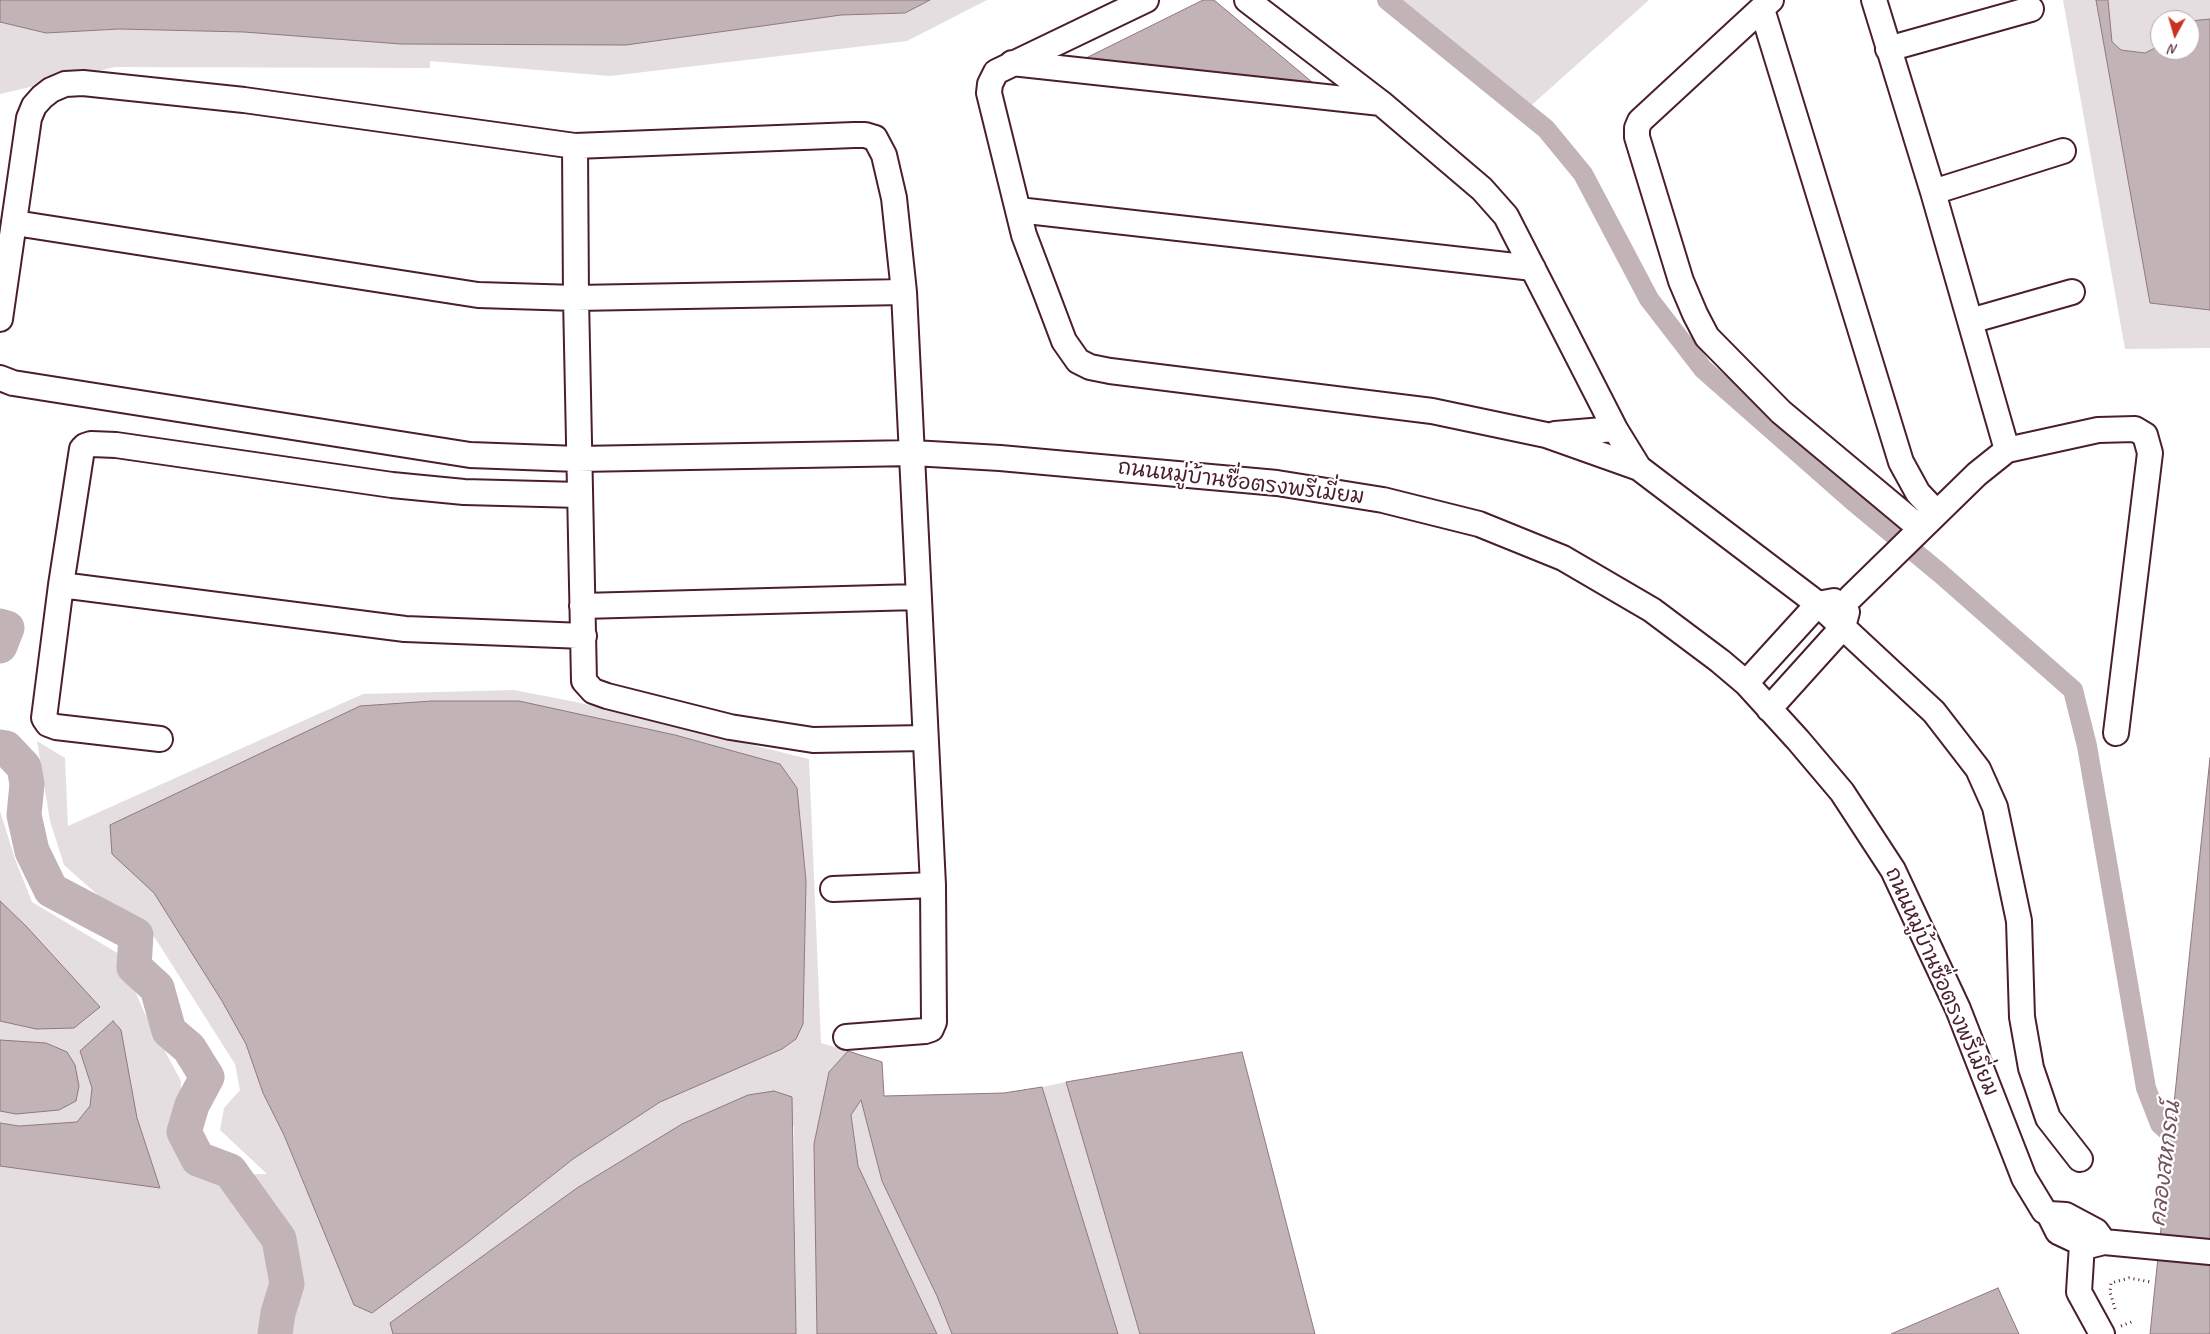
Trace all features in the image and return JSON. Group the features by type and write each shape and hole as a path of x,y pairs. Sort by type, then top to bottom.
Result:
{"street":[{"path":"1146,0 1012,63 996,72 990,84 989,93 1024,235 1064,341 1078,361 1090,367 1432,411 1546,435 1639,468 1818,604 1934,712 1978,769 1994,807 2019,921 2022,1017 2031,1068 2048,1118 2080,1160"},
{"path":"1247,0 1381,103 1482,189 1506,216 1615,429 1639,468"},
{"path":"1874,0 1933,192 2007,450"},
{"path":"1766,4 1901,462 1918,493 1925,523 1883,498 1781,412 1707,337 1681,280 1637,137 1637,128 1640,121 1766,4"},
{"path":"1888,49 2031,9"},
{"path":"1012,63 1381,103"},
{"path":"0,319 15,223 28,118 34,106 42,97 51,90 65,84 83,83 244,100 575,146 854,135 865,135 875,138 884,155 894,198 904,292 933,884 934,1022 931,1030 846,1038"},
{"path":"575,146 578,459 584,681 594,691 607,696 730,727 813,740 925,738"},
{"path":"1933,192 2063,151"},
{"path":"1018,210 1533,268"},
{"path":"15,223 435,289 507,297 576,298 904,292"},
{"path":"1970,322 2072,292"},
{"name":"ถนนหมู่บ้านซื่อตรงพรีเมี่ยม","path":"0,378 14,383 470,454 578,459 913,453 1000,458 1276,483 1383,500 1479,524 1563,558 1652,610 1720,660 1746,684 1798,740 1842,792 1893,870 1958,1009 2024,1178 2044,1210 2049,1214 2066,1215 2096,1231 2093,1243"},
{"path":"1546,435 1615,429"},
{"path":"1769,709 1843,627 1851,597 1977,474 2007,450 2098,430 2135,430 2145,435 2149,443 2150,453 2116,733"},
{"path":"160,739 56,727 48,724 44,718 61,585 82,449 91,444 116,445 392,485 455,492 580,495"},
{"path":"1883,498 1909,477"},
{"path":"61,585 405,629 584,636"},
{"path":"582,606 918,597"},
{"path":"1746,684 1818,604 1851,597"},
{"path":"833,890 933,884"},
{"path":"2102,1334 2079,1292 2093,1243 2210,1252"}],"path":[{"path":"2121,1334 2110,1292 2111,1283 2129,1278 2151,1282"}],"shaded area":[{"path":"0,0 930,0 905,13 841,15 626,45 401,44 244,32 119,29 46,33 0,22"},
{"path":"930,0 987,0 907,41 610,76 430,61 430,68 115,67 0,94 0,21 46,33 119,29 244,32 905,13"},
{"path":"1203,0 1214,0 1330,97 1078,62"},
{"path":"1398,0 1649,0 1525,111"},
{"path":"2063,0 2096,0 2150,303 2210,310 2210,348 2125,349"},
{"path":"2096,0 2108,0 2112,42 2121,50 2145,53 2150,50 2150,60 2200,60 2200,20 2210,19 2210,310 2150,303"},
{"path":"2108,0 2210,0 2210,19 2200,20 2200,10 2150,10 2150,50 2145,53 2121,50 2112,42"},
{"path":"514,690 576,702 809,759 821,1043 848,1051 829,1072 814,1144 817,1334 796,1334 794,1126 748,1095 682,1124 577,1188 391,1323 393,1334 0,1334 0,1166 160,1187 137,1118 80,1051 92,1088 90,1106 77,1122 19,1126 0,1123 0,1111 16,1114 46,1043 0,1040 0,1021 36,1029 100,1007 26,926 0,901 0,811 15,859 32,902 119,954 145,1014 181,1081 181,1155 207,1175 267,1174 220,1130 224,1108 240,1090 235,1064 148,927 100,897 64,865 50,821 37,741 65,758 68,826 363,694","holes":["432,701 519,701 797,788 806,881 803,1024 782,1049 660,1102 573,1159 469,1241 372,1313 354,1305 284,1135 263,1093 246,1044 222,1001 154,893 360,706"]},
{"path":"432,701 519,701 675,735 780,764 797,788 806,881 803,1024 796,1039 782,1049 660,1102 573,1159 469,1241 372,1313 354,1305 284,1135 263,1093 246,1044 222,1001 154,893 112,854 110,825 360,706"},
{"path":"2210,758 2210,1334 2150,1334"},
{"path":"0,901 26,926 100,1007 74,1028 36,1029 0,1021"},
{"path":"113,1021 121,1030 137,1118 160,1188 0,1166 0,1123 19,1126 77,1122 90,1106 92,1088 80,1051"},
{"path":"0,1040 46,1043 67,1052 75,1065 79,1086 76,1101 59,1110 16,1114 0,1111"},
{"path":"848,1051 882,1062 884,1096 1004,1093 1042,1087 1118,1334 952,1334 937,1296 882,1181 861,1100 851,1115 858,1166 937,1334 817,1334 814,1144 829,1072"},
{"path":"1242,1052 1315,1334 1140,1334 1066,1082"},
{"path":"1066,1082 1140,1334 1118,1334 1042,1087"},
{"path":"774,1091 792,1097 796,1334 393,1334 390,1323 577,1188 682,1124 748,1095"},
{"path":"861,1100 882,1181 937,1296 952,1334 937,1334 858,1166 851,1115"},
{"path":"1998,1288 2019,1334 1891,1334"}],"waterway":[{"name":"คลองสหกรณ์","path":"1387,0 1546,129 1583,174 1649,299 1703,369 2073,690 2087,746 2146,1088 2160,1124 2191,1152"},
{"path":"0,626 7,628 0,646"},
{"path":"0,747 6,748 24,767 27,784 24,815 32,851 51,890 136,935 134,967 157,988 169,1031 189,1048 207,1077 192,1105 184,1132 198,1159 230,1171 279,1239 287,1284 278,1313 275,1334"}]}
